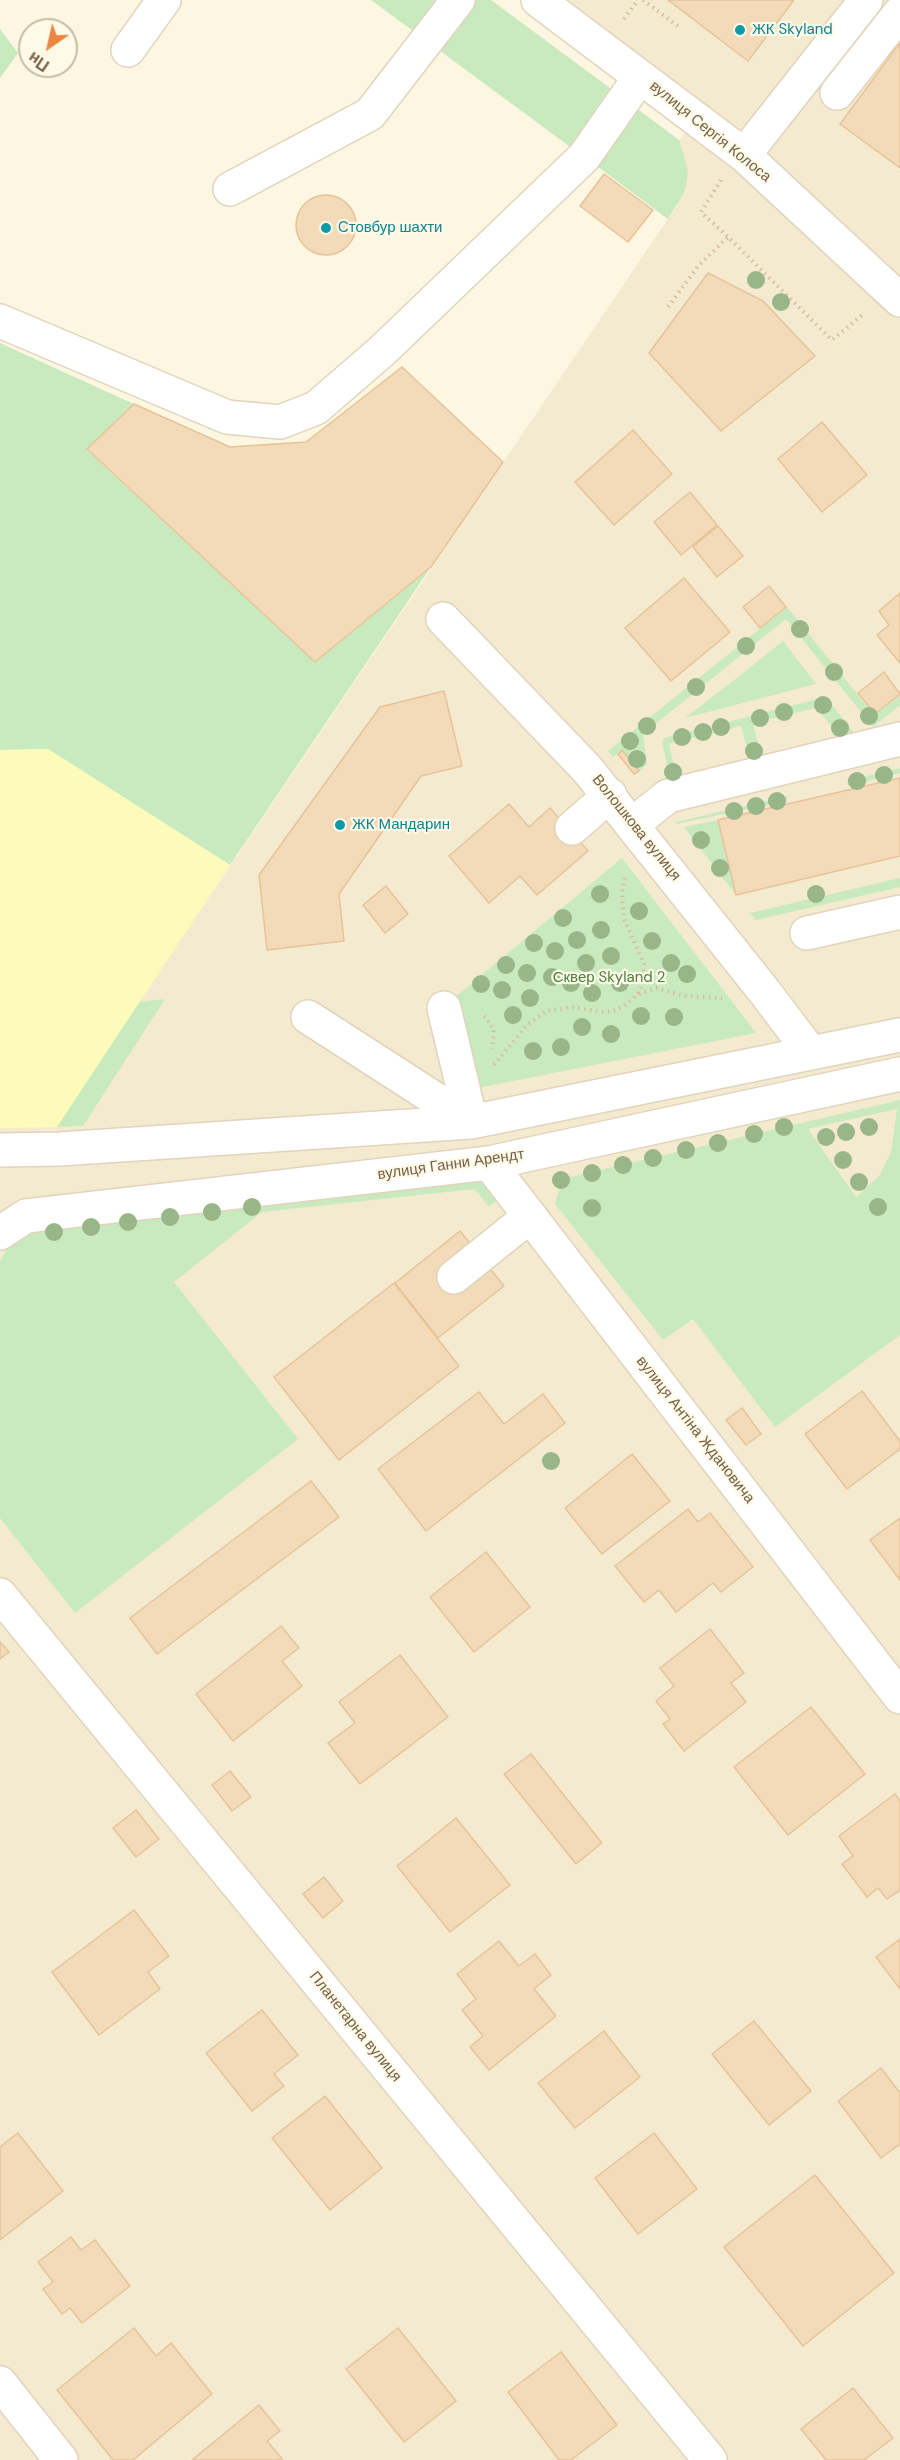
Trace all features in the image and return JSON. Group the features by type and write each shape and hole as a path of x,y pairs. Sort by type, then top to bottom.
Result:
{"street":[{"path":"128,50 164,0"},
{"path":"230,189 370,114 458,0"},
{"name":"вулиця Сергія Колоса","path":"538,0 743,154 900,300"},
{"path":"743,154 859,8 890,25 837,93"},
{"path":"0,321 227,417 280,423 316,408 382,351 584,157 640,77"},
{"name":"Волошкова вулиця","path":"443,619 610,795 811,1053"},
{"path":"633,824 668,796 900,738"},
{"path":"572,828 610,795"},
{"path":"807,933 900,912"},
{"path":"444,1008 471,1122"},
{"path":"308,1017 471,1122"},
{"path":"0,1150 59,1149 471,1122 900,1035"},
{"name":"вулиця Ганни Арендт","path":"0,1233 26,1216 489,1162 900,1074"},
{"name":"вулиця Антіна Ждановича","path":"489,1162 900,1697"},
{"path":"454,1277 530,1216"},
{"name":"Планетарна вулиця","path":"0,1595 710,2460"},
{"path":"0,2383 61,2460"}],"path":[{"path":"618,27 640,0 679,27"},
{"path":"743,154 701,212 832,340 869,308"},
{"path":"668,307 699,265 728,237"},
{"path":"637,995 653,988 685,996 727,999"}],"shaded area":[{"path":"560,0 849,0 744,137"},
{"path":"866,0 900,0 900,2460 0,2460 0,1009 138,1002 676,207 685,158 679,140 696,119 744,155"}],"green space":[{"path":"371,0 491,0 614,91 573,149"},
{"path":"0,29 18,53 0,78"},
{"path":"635,107 679,140 685,158 688,173 685,191 668,219 594,164"},
{"path":"0,343 134,404 87,450 315,662 431,567 230,865 48,749 0,750"},
{"path":"787,607 874,715 900,696 900,705 873,727 786,619 643,734 647,764 639,771 622,750 613,757 608,751"},
{"path":"783,641 816,684 685,718 743,673"},
{"path":"826,697 854,733 840,736 816,708 753,723 761,756 750,759 741,726 669,744 677,778 671,779 662,743 664,738"},
{"path":"900,768 900,773 848,786 847,781"},
{"path":"787,796 787,801 676,824 676,822"},
{"path":"718,820 736,895 684,827"},
{"name":"Сквер Skyland 2","path":"622,858 756,1033 473,1089 453,999"},
{"path":"900,878 900,887 756,920 750,913"},
{"path":"165,999 83,1126 57,1127 138,1002"},
{"path":"900,1100 900,1335 775,1427 693,1319 663,1340 555,1204 560,1186 557,1180","holes":["897,1109 891,1152 879,1176 856,1197 808,1129"]},
{"path":"484,1170 503,1195 489,1207 475,1189 262,1212 174,1282 298,1439 75,1613 0,1518 0,1261 14,1238 34,1231"}],"sand":[{"path":"48,749 230,865 57,1127 0,1128 0,750"}],"building":[{"name":"ЖК Skyland","path":"668,0 794,0 748,61"},
{"path":"900,43 900,168 840,124"},
{"path":"604,174 653,210 628,242 580,206"},
{"name":"Cтовбур шахти","path":"326,195 343,200 351,208 356,225 351,242 343,250 326,255 309,250 301,242 296,225 301,208 309,200"},
{"path":"708,273 763,301 815,356 721,431 649,353"},
{"path":"402,367 503,462 431,567 315,662 87,449 134,404 230,447 306,442"},
{"path":"822,422 867,475 822,512 778,459"},
{"path":"633,430 672,474 614,525 575,482"},
{"path":"690,492 717,525 681,555 654,522"},
{"path":"718,526 743,556 717,577 693,547"},
{"path":"684,578 730,632 671,681 625,628"},
{"path":"769,586 786,607 760,628 743,607"},
{"path":"900,593 900,663 877,635 889,625 879,611"},
{"path":"884,672 900,694 875,714 858,693"},
{"name":"ЖК Мандарин","path":"444,691 462,766 421,776 339,894 344,941 267,950 259,875 380,707"},
{"path":"622,750 639,771 634,774 618,754"},
{"path":"900,778 900,856 736,895 718,820"},
{"path":"509,804 529,827 550,808 588,851 537,895 520,876 489,903 449,856"},
{"path":"386,886 408,914 385,933 363,905"},
{"path":"460,1231 504,1286 438,1338 395,1283"},
{"path":"394,1283 459,1366 339,1460 274,1377"},
{"path":"862,1391 900,1441 900,1449 847,1489 805,1434"},
{"path":"479,1392 504,1424 543,1394 565,1423 426,1531 378,1469"},
{"path":"742,1408 761,1434 746,1445 726,1420"},
{"path":"632,1454 670,1501 602,1554 565,1508"},
{"path":"311,1481 339,1517 157,1654 130,1618"},
{"path":"688,1509 698,1522 710,1513 753,1567 721,1592 713,1583 676,1612 659,1590 644,1602 615,1566"},
{"path":"900,1518 900,1580 870,1540"},
{"path":"486,1552 530,1607 474,1652 430,1597"},
{"path":"281,1626 299,1648 282,1661 302,1686 233,1741 196,1694"},
{"path":"710,1629 744,1673 731,1683 746,1702 684,1751 663,1724 670,1719 656,1701 674,1686 660,1668"},
{"path":"0,1642 9,1652 0,1659"},
{"path":"400,1655 448,1717 360,1784 328,1743 355,1723 339,1702"},
{"path":"811,1707 865,1774 788,1835 734,1767"},
{"path":"531,1754 602,1843 576,1864 504,1774"},
{"path":"230,1771 251,1797 232,1811 212,1785"},
{"path":"895,1794 900,1801 900,1890 887,1899 878,1888 867,1897 842,1864 853,1856 839,1836"},
{"path":"136,1810 159,1839 136,1857 113,1828"},
{"path":"456,1818 510,1885 450,1932 397,1866"},
{"path":"324,1877 343,1901 323,1918 303,1894"},
{"path":"134,1910 169,1956 148,1972 160,1989 99,2035 52,1972"},
{"path":"900,1939 900,1989 876,1957"},
{"path":"499,1941 519,1966 535,1954 551,1975 534,1989 556,2016 489,2070 470,2047 483,2036 462,2010 476,1999 457,1974"},
{"path":"262,2010 298,2055 274,2074 284,2086 252,2111 206,2053"},
{"path":"754,2021 811,2091 769,2125 712,2054"},
{"path":"604,2031 640,2077 575,2128 538,2083"},
{"path":"881,2068 900,2093 900,2144 881,2158 838,2101"},
{"path":"325,2096 382,2168 330,2210 272,2138"},
{"path":"18,2133 63,2191 0,2240 0,2147"},
{"path":"654,2133 697,2189 638,2234 595,2178"},
{"path":"815,2175 894,2273 803,2346 724,2247"},
{"path":"71,2237 81,2250 95,2240 130,2286 82,2323 70,2308 62,2314 43,2289 53,2282 38,2262"},
{"path":"134,2328 156,2356 171,2343 212,2394 133,2460 113,2460 57,2390"},
{"path":"398,2328 456,2401 404,2442 346,2369"},
{"path":"561,2352 617,2425 571,2460 559,2460 508,2392"},
{"path":"853,2388 893,2438 864,2460 826,2460 801,2429"},
{"path":"259,2405 280,2431 267,2441 283,2460 192,2460"}],"place":[{"name":"ЖК Skyland","path":"740,30"},
{"name":"Cтовбур шахти","path":"326,228"},
{"name":"ЖК Мандарин","path":"340,825"}]}
